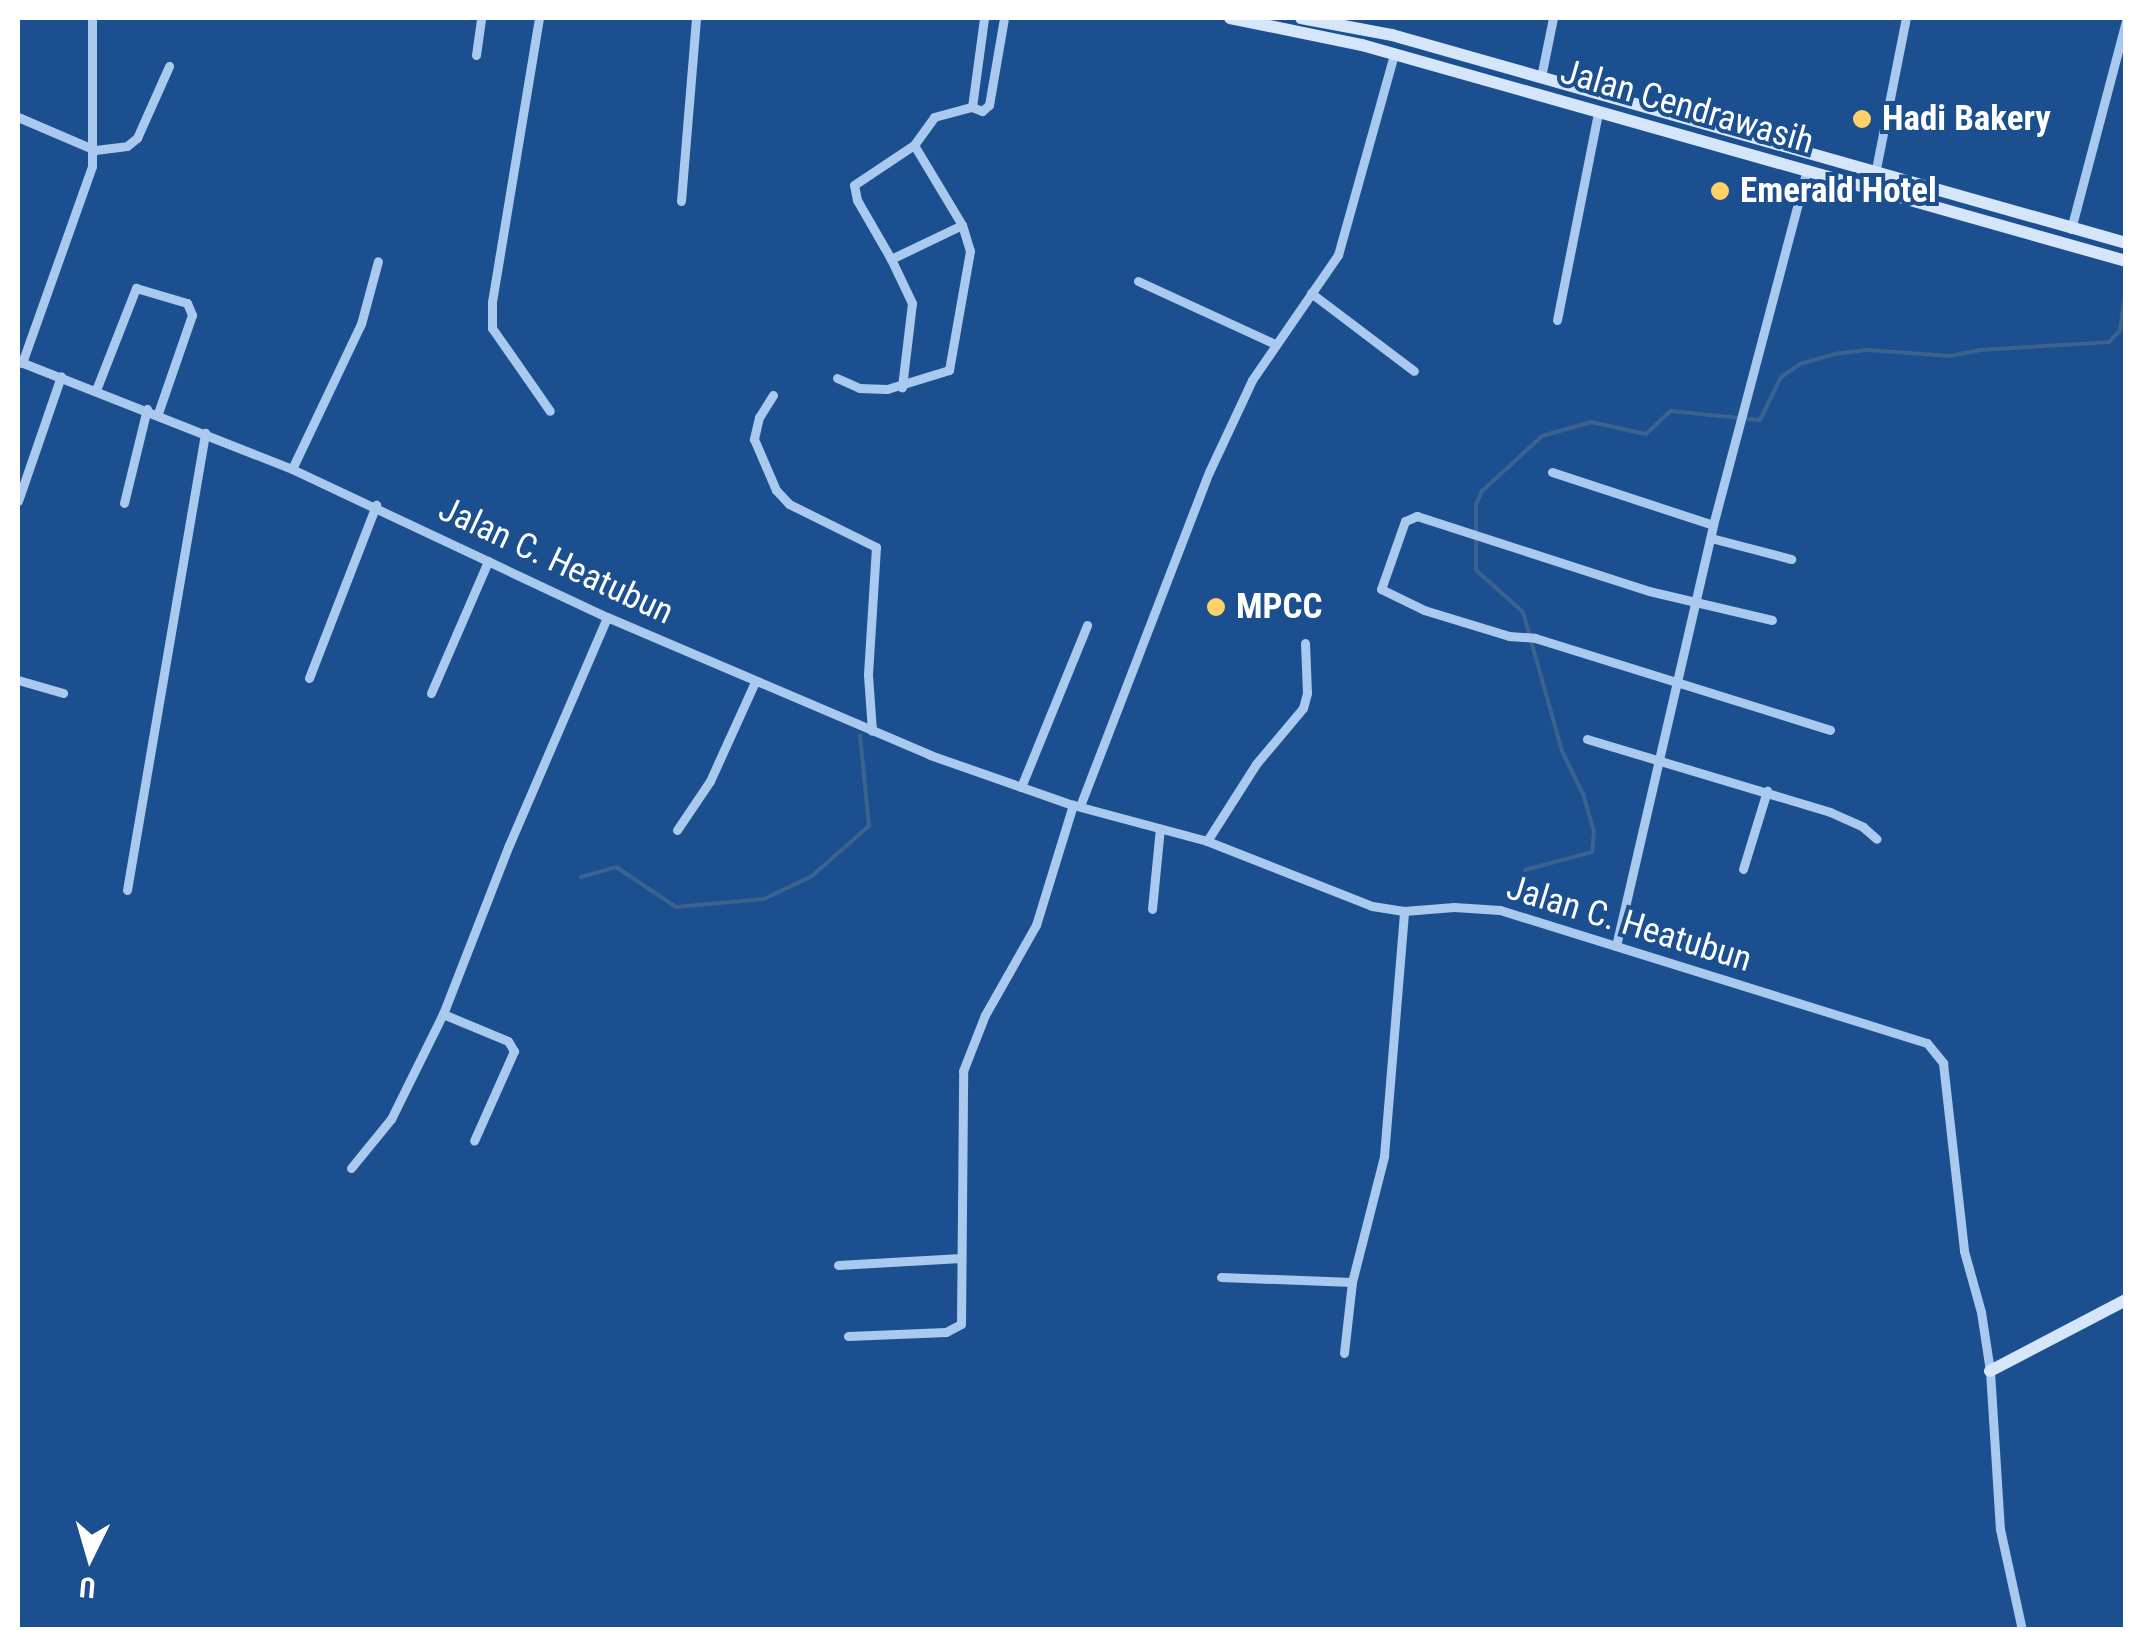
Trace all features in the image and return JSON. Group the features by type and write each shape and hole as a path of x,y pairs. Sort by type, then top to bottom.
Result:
{"main road":[{"name":"Jalan Cendrawasih","path":"1230,18 1394,55 2126,261"},
{"name":"Jalan Cendrawasih","path":"1300,18 1392,35 2126,243"},
{"path":"1990,1371 2126,1300"}],"street":[{"path":"20,362 95,150 92,18"},
{"path":"476,55 480,18"},
{"path":"539,18 492,302 492,328 550,411"},
{"path":"681,202 696,18"},
{"path":"972,107 984,18"},
{"path":"902,387 912,303 853,188 914,145 934,116 972,107 982,111 989,106 1004,18"},
{"path":"1541,78 1553,18"},
{"path":"1875,174 1906,18"},
{"path":"2071,229 2126,21"},
{"path":"848,1336 946,1332 961,1324 964,1062 1036,925 1076,805 1209,472 1252,380 1338,255 1394,55"},
{"path":"18,117 95,150 133,143 170,66"},
{"path":"1557,320 1598,113"},
{"path":"837,378 865,389 902,387 932,379 952,366 970,244 914,145"},
{"path":"1616,946 1713,525 1806,172"},
{"path":"892,259 962,225"},
{"path":"292,469 361,324 378,261"},
{"path":"1138,281 1275,344"},
{"path":"96,390 136,288 188,302 192,315 158,413"},
{"path":"1310,293 1414,371"},
{"name":"Jalan C. Heatubun","path":"20,362 205,432 376,505 607,618 872,730 1020,787 1208,841 1340,894 1404,911 1474,907 1500,910 1927,1043 1943,1062 1964,1251 1981,1312 1990,1371 2000,1529 2022,1630"},
{"path":"18,501 61,376"},
{"path":"773,395 758,417 754,438 776,490 789,504 876,548 868,675 872,730"},
{"path":"124,503 147,408"},
{"path":"127,890 205,432"},
{"path":"1552,472 1713,525"},
{"path":"309,678 376,505"},
{"path":"1772,620 1695,604 1417,516 1406,520 1381,589 1418,608 1508,636 1535,638 1830,730"},
{"path":"1711,538 1791,559"},
{"path":"431,694 488,561"},
{"path":"350,1168 391,1118 443,1014 503,858 607,618"},
{"path":"1020,787 1087,625"},
{"path":"1208,841 1256,764 1303,708 1307,693 1304,643"},
{"path":"18,680 63,694"},
{"path":"677,830 710,781 755,682"},
{"path":"1588,739 1767,791 1854,821 1877,839"},
{"path":"1742,869 1767,791"},
{"path":"1152,909 1160,828"},
{"path":"1344,1353 1352,1282 1386,1138 1404,911"},
{"path":"443,1014 508,1041 514,1051 474,1141"},
{"path":"838,1265 961,1258"},
{"path":"1221,1276 1352,1282"}],"waterway":[{"path":"2126,173 2126,184"},
{"path":"1525,870 1592,852 1594,832 1584,796 1562,751 1523,612 1476,570 1476,505 1482,491 1542,436 1591,422 1646,434 1671,411 1760,420 1781,377 1800,364 1834,354 1867,350 1950,356 1980,350 2109,342 2120,330 2126,286"},
{"path":"581,877 616,867 676,907 764,899 812,876 869,826 860,735"}],"place":[{"name":"Hadi Bakery","path":"1862,119"},
{"name":"Emerald Hotel","path":"1720,191"},
{"name":"MPCC","path":"1216,607"}]}
